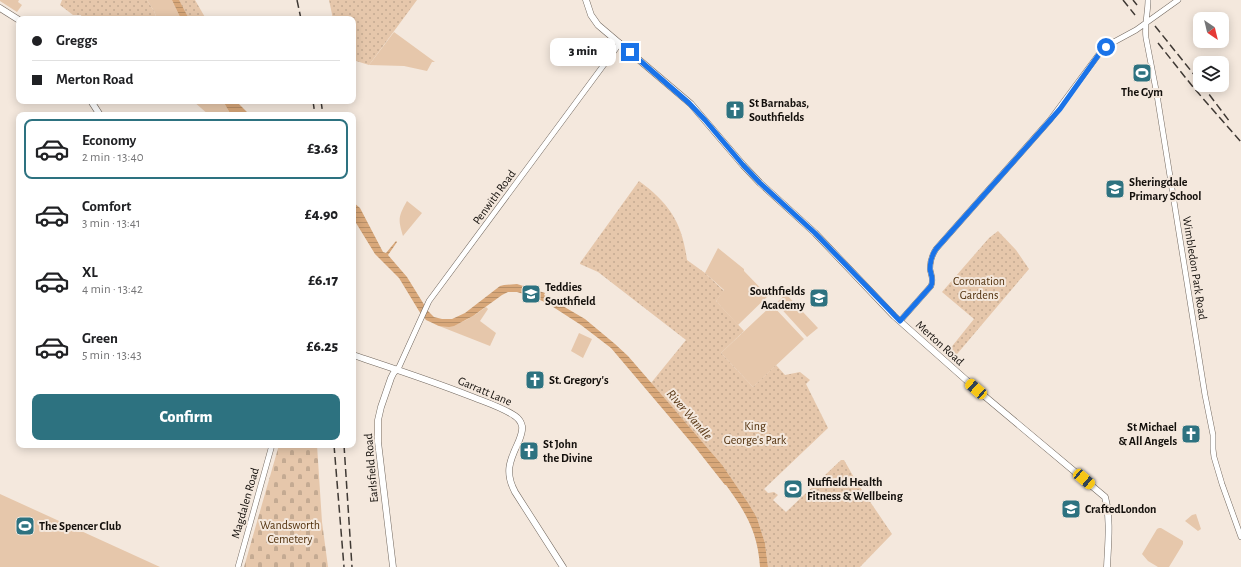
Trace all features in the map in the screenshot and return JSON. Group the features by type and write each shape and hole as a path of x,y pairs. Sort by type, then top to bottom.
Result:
{"main road":[{"name":"Merton Road","path":"586,0 588,8 595,21 689,103 760,183 815,233 900,321 998,408 1105,497 1108,509 1107,567"},
{"path":"0,8 16,18"},
{"name":"Garratt Lane","path":"356,356 442,385 508,412 517,418 521,423 522,429 509,465 509,478 515,492 563,567"},
{"name":"Earlsfield Road","path":"392,567 378,442 378,420 386,391 396,370"}],"street":[{"name":"Wimbledon Park Road","path":"1148,0 1145,31 1146,41 1157,95 1205,396 1213,435 1213,450 1220,478 1241,537"},
{"path":"900,321 931,286 933,279 930,269 931,262 933,253 938,246 1055,115 1102,50 1178,0"},
{"name":"Penwith Road","path":"396,370 399,367 429,301 620,44"},
{"name":"Magdalen Road","path":"238,567 271,448"}],"green space":[{"path":"0,0 19,0 18,2 22,5 17,12"},
{"path":"62,0 147,0 156,16 81,16 73,15 60,5"},
{"path":"147,0 172,0 180,16 156,16"},
{"path":"172,0 195,0 204,16 180,16"},
{"path":"329,0 417,0 369,65 356,61 356,16 332,16"},
{"path":"394,32 435,62 432,62 427,71 404,66 369,65"},
{"path":"196,104 225,104 229,112 206,112"},
{"name":"King George's Park","path":"639,181 658,197 672,214 682,235 687,260 705,273 724,291 716,301 744,331 721,353 753,387 776,365 785,375 800,372 810,380 806,384 828,428 764,489 768,493 774,492 778,495 773,500 786,512 841,460 844,460 856,481 892,534 860,567 768,567 765,543 757,518 689,427 651,383 686,340 598,272 580,264"},
{"path":"407,201 422,213 403,236 400,226 400,218"},
{"name":"Coronation Gardens","path":"998,231 1016,250 1029,269 952,360 945,355 974,319 942,292 989,238"},
{"path":"718,248 744,269 744,271 768,296 738,325 716,301 724,290 705,273"},
{"path":"786,294 818,328 807,337 776,303"},
{"path":"772,305 804,339 753,387 721,353"},
{"path":"486,307 488,309 480,321 496,333 490,346 434,324 448,325 462,322"},
{"path":"579,333 592,339 583,358 571,351"},
{"name":"Wandsworth Cemetery","path":"278,448 317,448 322,522 328,567 244,567"},
{"name":"The Spencer Club","path":"0,494 160,567 0,567"},
{"path":"1196,514 1201,529 1198,531 1185,521 1192,515"},
{"path":"1159,528 1183,541 1183,544 1169,567 1158,567 1148,561 1142,554"}],"shaded area":[{"path":"172,0 179,0 187,16 180,16"},
{"path":"225,104 239,104 247,112 229,112"},
{"path":"356,205 360,208 383,252 386,253 396,241 397,242 388,255 407,277 428,311 434,317 452,319 465,313 500,286 517,284 545,293 544,295 585,319 628,356 722,465 757,518 765,543 768,567 760,567 757,543 745,513 726,485 611,348 581,325 547,303 517,292 508,292 502,295 473,316 454,326 439,326 426,320 399,278 375,254 356,223"}],"railway":[{"path":"297,0 300,16"},
{"path":"1123,0 1135,15"},
{"path":"1133,0 1137,5"},
{"path":"1155,26 1193,73"},
{"path":"1158,43 1193,87 1241,142"},
{"path":"1207,92 1230,122"},
{"path":"313,104 315,112"},
{"path":"321,104 323,112"},
{"path":"334,448 344,567"},
{"path":"344,448 352,567"}],"place":[{"name":"The Gym","path":"1142,73"},
{"name":"St Barnabas, Southfields","path":"735,110"},
{"name":"Sheringdale Primary School","path":"1115,189"},
{"name":"Teddies Southfield","path":"531,294"},
{"name":"Southfields Academy","path":"819,298"},
{"name":"St. Gregory's","path":"535,380"},
{"name":"St Michael & All Angels","path":"1191,434"},
{"name":"St John the Divine","path":"529,451"},
{"name":"Nuffield Health Fitness & Wellbeing","path":"793,489"},
{"name":"CraftedLondon","path":"1071,509"},
{"name":"The Spencer Club","path":"25,526"}],"route":[{"path":"630,52 689,103 760,183 808,226 900,321 931,286 933,279 930,269 933,253 936,249 1060,109 1102,50 1106,47"}],"water label":[{"name":"River Wandle","path":"689,415"}]}
